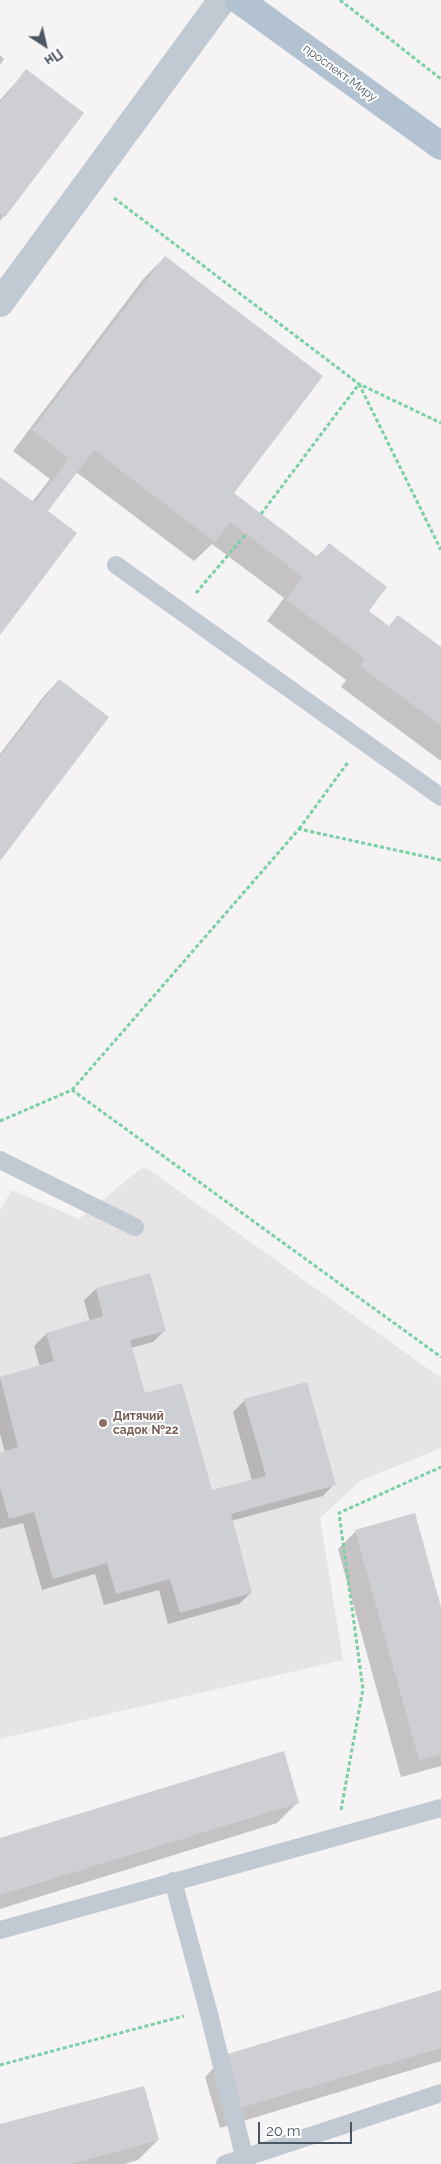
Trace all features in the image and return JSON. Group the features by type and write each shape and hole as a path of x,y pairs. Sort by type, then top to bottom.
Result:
{"main road":[{"name":"проспект Миру","path":"239,0 441,146"}],"street":[{"path":"0,303 222,0"}],"lane":[{"path":"116,565 441,797"},
{"path":"0,1160 135,1227"},
{"path":"0,1930 441,1808"},
{"path":"173,1882 208,2010 245,2161"},
{"path":"224,2164 245,2161 441,2093"}],"path":[{"path":"340,0 441,79"},
{"path":"90,179 359,384 441,423"},
{"path":"261,514 359,384"},
{"path":"359,384 441,550"},
{"path":"181,612 246,534"},
{"path":"0,1121 72,1090 299,829 363,742"},
{"path":"299,829 441,860"},
{"path":"72,1090 441,1357"},
{"path":"336,1836 362,1689 339,1513 441,1467"},
{"path":"0,2065 208,2010"}],"shaded area":[{"path":"144,1166 441,1378 441,1448 360,1481 320,1518 343,1660 0,1739 0,1210 12,1190 79,1219"}],"building":[{"path":"26,69 84,113 5,217 0,213 0,103"},
{"path":"165,256 323,376 234,493 318,557 329,543 387,587 369,611 389,626 398,615 441,647 441,726 360,666 365,659 286,600 303,577 230,522 215,542 94,450 48,511 77,533 0,635 0,477 35,503 69,458 32,430"},
{"path":"59,679 109,717 0,861 0,757"},
{"name":"Дитячий садок №22","path":"150,1273 166,1331 130,1340 145,1393 182,1383 212,1490 266,1476 244,1399 307,1382 336,1485 231,1514 252,1593 180,1613 170,1579 116,1594 107,1563 53,1579 34,1512 9,1519 0,1488 0,1453 18,1447 0,1377 54,1361 46,1333 103,1316 96,1288"},
{"path":"415,1513 441,1607 441,1754 419,1760 355,1530"},
{"path":"284,1751 299,1803 0,1895 0,1838"},
{"path":"441,1990 441,2048 240,2108 224,2055"},
{"path":"144,2086 159,2140 71,2164 0,2164 0,2124"}],"place":[{"name":"Дитячий садок №22","path":"103,1423"}]}
